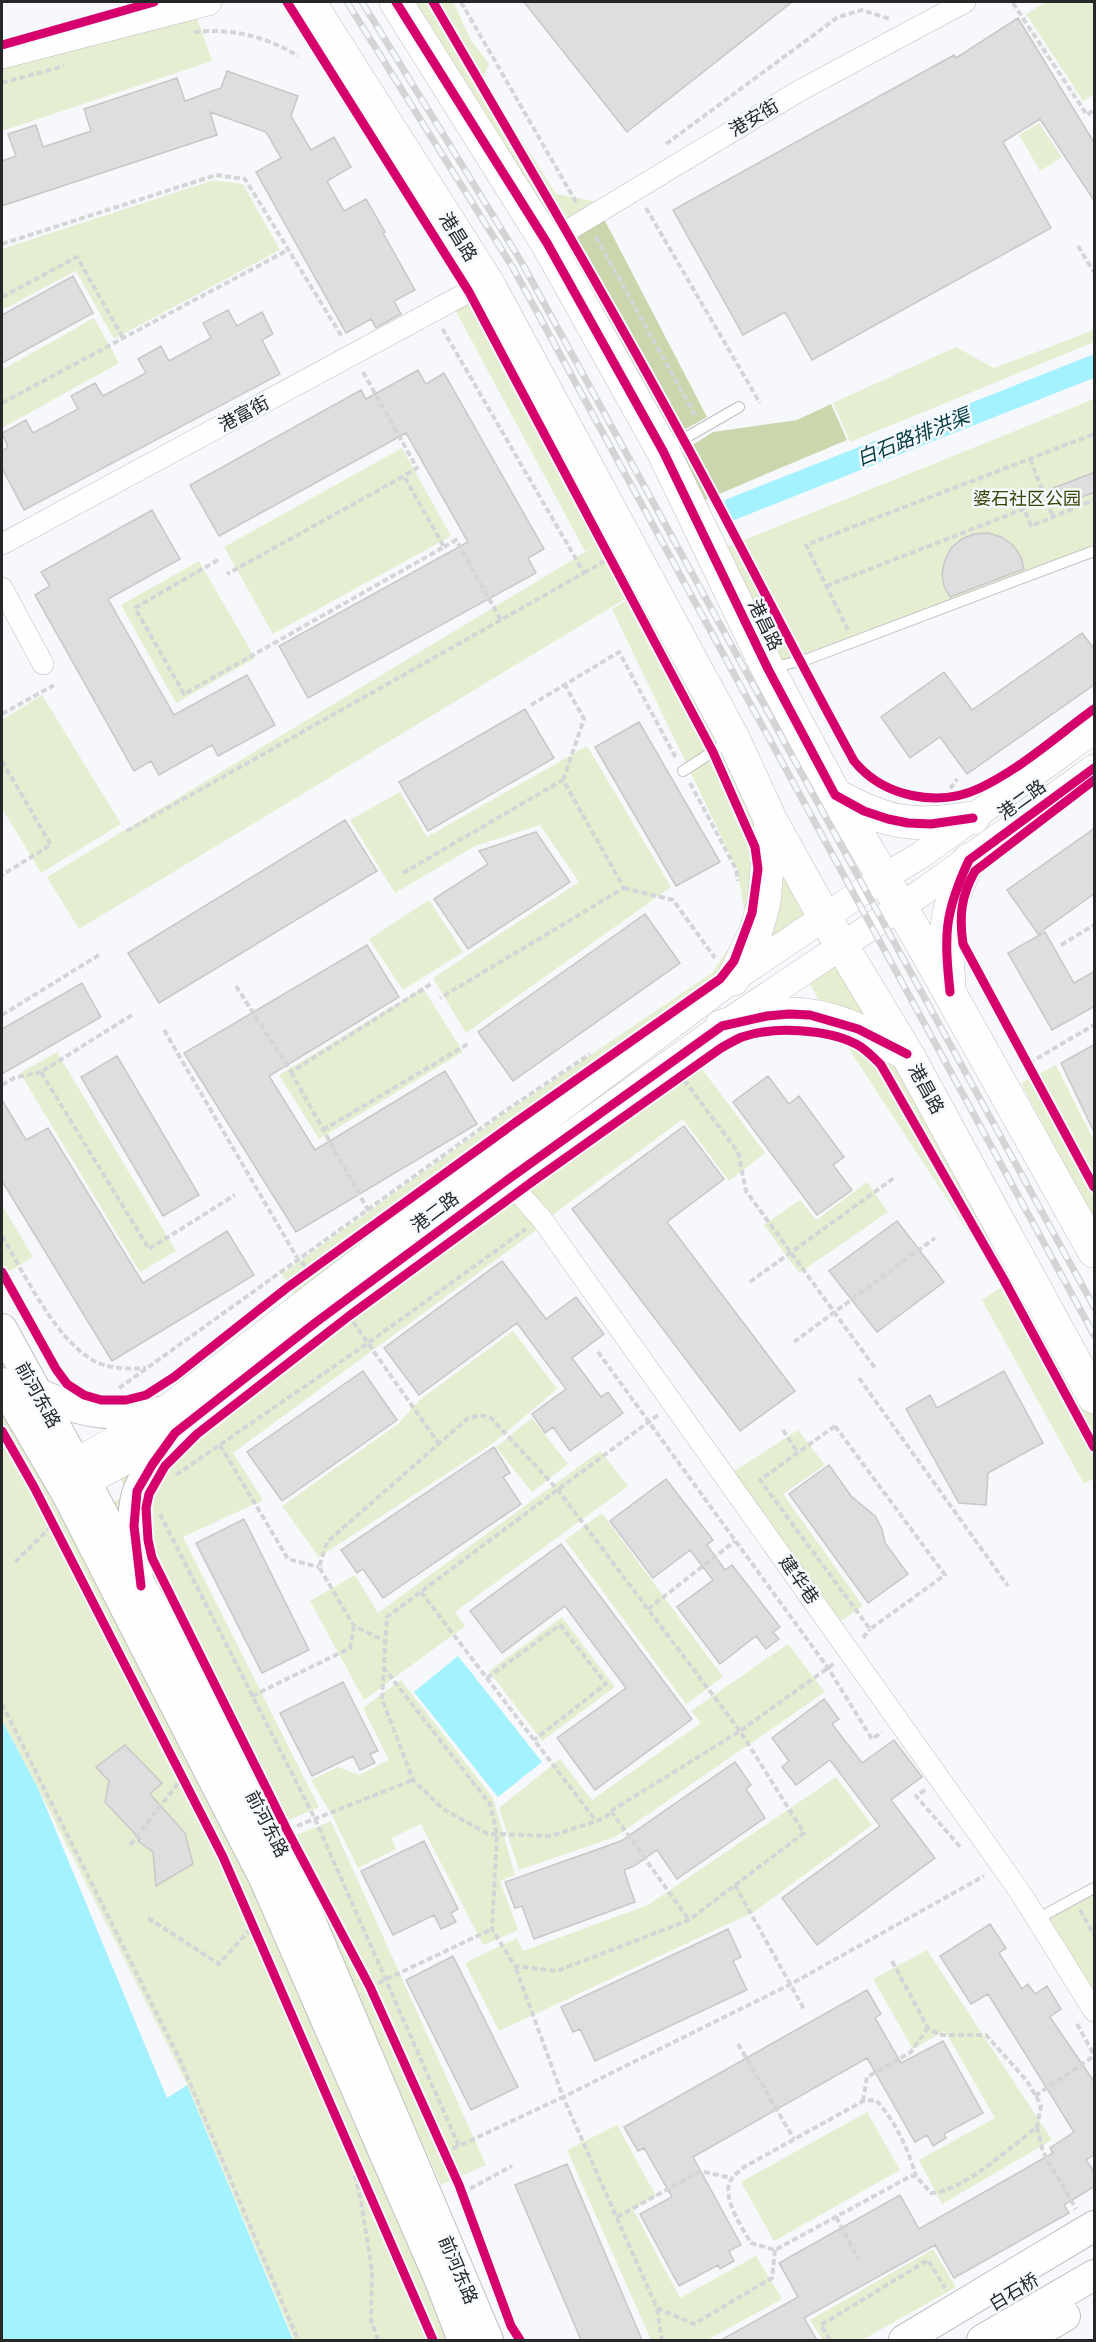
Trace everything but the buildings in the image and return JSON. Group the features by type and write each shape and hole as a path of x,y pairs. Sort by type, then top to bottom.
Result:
{"main road":[{"name":"港昌路","path":"309,2 487,282 733,738 771,821 825,918 907,1054 1095,1397"},
{"name":"港昌路","path":"396,2 556,228 768,669 835,795 950,992 1095,1251"},
{"path":"835,795 864,811 908,823 931,824 966,806"},
{"path":"728,966 756,931 764,902 771,821"},
{"path":"950,992 945,950 947,920 956,890 969,860"},
{"path":"722,1026 767,1016 789,1014 810,1016 858,1029 907,1054"},
{"name":"前河东路","path":"2,1329 37,1393 66,1486 266,1883 439,2278 463,2340"},
{"name":"前河东路","path":"2,1383 66,1486 141,1586 274,1835 488,2340"},
{"path":"37,1393 89,1412 168,1422 152,1465 137,1491 134,1526 141,1586"},
{"path":"904,2340 1087,2220"},
{"name":"白石桥","path":"933,2340 1095,2243"},
{"name":"白石桥","path":"982,2340 1095,2275"},
{"path":"1024,2340 1095,2298"}],"street":[{"path":"2,56 199,2"},
{"name":"港安街","path":"556,228 799,91 965,2"},
{"name":"港富街","path":"2,544 487,282"},
{"path":"2,588 43,664"},
{"name":"港二路","path":"498,1171 728,966 825,918 884,877 906,865 966,806 1095,730"},
{"name":"港二路","path":"66,1486 168,1422 498,1171 843,947 969,860 1095,768"},
{"name":"建华巷","path":"498,1171 541,1218 850,1652 940,1780 993,1876 1037,1919 1095,2011"}],"lane":[{"path":"663,451 739,407"},
{"path":"768,669 799,662 854,642 1095,550"},
{"path":"683,771 733,738"},
{"path":"1037,1919 1095,1888"}],"path":[{"path":"1013,3 1087,115 1095,110"},
{"path":"659,149 838,17 862,10 916,28"},
{"path":"185,33 214,30 238,32 279,44 298,56"},
{"path":"2,83 70,64"},
{"path":"2,244 216,175 245,179 353,355 417,468 226,574"},
{"path":"556,228 585,195"},
{"path":"645,207 760,403"},
{"path":"1078,246 1095,272"},
{"path":"2,403 288,250"},
{"path":"2,297 77,257 123,338"},
{"path":"433,311 584,573"},
{"path":"854,642 806,545 1095,434"},
{"path":"1030,459 1053,517"},
{"path":"404,476 444,548"},
{"path":"826,586 1024,509 1031,526 1095,500"},
{"path":"218,561 135,608 184,694 456,540 501,620"},
{"path":"605,548 616,568"},
{"path":"127,831 610,558"},
{"path":"531,705 619,652 736,869 739,888"},
{"path":"2,714 54,685"},
{"path":"403,873 563,780 584,719 565,685"},
{"path":"2,761 51,845 2,875"},
{"path":"563,780 624,888"},
{"path":"934,797 966,806"},
{"path":"440,999 624,888 673,900 718,962 728,966"},
{"path":"1061,945 1095,925"},
{"path":"2,1015 99,955"},
{"path":"291,1072 431,984"},
{"path":"236,986 291,1072 368,1211"},
{"path":"2,1085 14,1078 41,1072 132,1015"},
{"path":"1029,1063 1095,1025"},
{"path":"164,1030 307,1274 321,1264"},
{"path":"323,1130 468,1044"},
{"path":"110,1394 299,1261 508,1109 595,1050"},
{"path":"1023,1053 1034,1073"},
{"path":"41,1072 149,1249 235,1195"},
{"path":"672,1084 685,1074 738,1152 746,1191 875,1368"},
{"path":"750,1282 894,1178"},
{"path":"167,1482 368,1343 541,1218"},
{"path":"2,1236 54,1325 82,1352 102,1365 123,1369 147,1368"},
{"path":"794,1342 935,1238"},
{"path":"340,1323 358,1310"},
{"path":"349,1316 439,1444"},
{"path":"598,1352 828,1668 872,1739 899,1721"},
{"path":"859,1378 1008,1586"},
{"path":"673,1404 387,1617 382,1698 413,1780 443,1809 486,1833 551,1836 605,1818 611,1811 740,1731 850,1652 870,1629 945,1575 835,1426 760,1480 870,1629"},
{"path":"319,1567 327,1542 467,1419 480,1415 491,1418 558,1490 648,1609 740,1731 804,1833 689,1920 557,1971 515,1966"},
{"path":"783,1430 798,1453"},
{"path":"220,1445 288,1559 319,1567 354,1626 385,1641"},
{"path":"15,1563 53,1525 66,1486"},
{"path":"155,1504 315,1819 459,2146"},
{"path":"53,1525 58,1536"},
{"path":"648,1609 735,1541"},
{"path":"421,1592 596,1821"},
{"path":"487,1678 560,1625 606,1684 534,1740"},
{"path":"252,1696 350,1648 354,1626"},
{"path":"383,1667 490,1804 497,1834 492,1929 515,1966 563,2097 657,2308 662,2340"},
{"path":"2,1704 183,2064 298,2340"},
{"path":"177,1767 188,1787"},
{"path":"130,1845 183,1777"},
{"path":"274,1835 413,1780"},
{"path":"940,1780 916,1796 962,1849"},
{"path":"611,1811 689,1920"},
{"path":"977,1867 993,1876"},
{"path":"440,2142 446,2156 459,2146 791,1984 993,1876"},
{"path":"735,1885 804,2008"},
{"path":"1074,1899 1095,1935"},
{"path":"148,1918 219,1964 251,1921 258,1936"},
{"path":"370,1987 492,1929"},
{"path":"892,1961 928,2028 940,2036 986,2035 1027,2081 1041,2105 1037,2127 1043,2152 1087,2220"},
{"path":"365,1976 375,1997"},
{"path":"1035,2096 1095,2055 1072,2016"},
{"path":"863,2100 867,2077 912,2052 928,2028"},
{"path":"738,2044 794,2139"},
{"path":"916,2176 911,2176 775,2250 751,2243 729,2200 728,2188 731,2178 744,2168 863,2100 876,2100 886,2111 908,2151 916,2176 931,2193 941,2192 971,2176 1037,2127"},
{"path":"342,2129 369,2190"},
{"path":"347,2139 361,2201 372,2271 371,2320 378,2340"},
{"path":"466,2204 461,2189 512,2166"},
{"path":"617,2217 701,2171 731,2178"},
{"path":"836,2217 858,2258"},
{"path":"657,2308 694,2324 772,2278 775,2250"},
{"path":"830,2340 821,2325 928,2260 949,2294"}],"green space":[{"path":"402,2 453,2 471,40 489,64 483,79 556,194 604,203 548,236"},
{"path":"1046,2 1094,2 1094,94 1083,101 1026,14"},
{"path":"194,9 212,61 2,131 2,61"},
{"path":"1039,123 1062,157 1040,171 1019,135"},
{"path":"214,180 243,184 280,250 114,339 76,271 2,310 2,249"},
{"path":"602,215 707,417 664,441 553,244"},
{"path":"486,286 830,928 493,1160 298,1302 282,1274 508,1111 713,972 746,921 737,869 612,609 629,599 628,597 79,929 47,877 597,545 585,551 452,304"},
{"path":"94,318 119,363 2,428 2,370"},
{"path":"1094,330 1094,342 850,442 833,403 956,347 994,368"},
{"name":"婆石社区公园","path":"1094,399 1094,546 783,662 722,549"},
{"path":"831,404 847,440 700,502 674,457 713,432 797,420"},
{"path":"402,448 451,536 273,634 224,547"},
{"path":"199,561 255,658 176,703 121,605"},
{"path":"42,695 121,824 41,873 2,808 2,720"},
{"path":"587,746 671,887 466,1033 433,978 579,882 540,825 475,846 395,893 350,820 400,792 427,837"},
{"path":"429,900 463,952 403,990 369,939"},
{"path":"835,944 1001,1234 979,1248 828,1017 799,964"},
{"path":"423,988 463,1052 319,1139 279,1075"},
{"path":"681,1041 765,1153 729,1181 683,1119 551,1216 509,1164"},
{"path":"57,1052 176,1251 140,1272 20,1073"},
{"path":"1056,1065 1094,1141 1094,1221 1021,1083"},
{"path":"491,1172 538,1229 233,1453 263,1500 183,1537 319,1807 277,1825 106,1506 129,1493 105,1453"},
{"path":"867,1182 888,1212 799,1273 764,1225 800,1200 816,1220"},
{"path":"2,1205 33,1257 2,1276"},
{"path":"1021,1274 1094,1407 1094,1478 1084,1484 982,1300"},
{"path":"513,1331 557,1389 492,1444 319,1557 282,1506 398,1424 421,1399"},
{"path":"2,1339 488,2340 294,2340 187,2084 2,1719"},
{"path":"532,1418 568,1464 532,1492 496,1447"},
{"path":"798,1430 825,1465 783,1494 863,1606 838,1623 733,1472"},
{"path":"600,1451 628,1486 455,1612 465,1626 364,1700 310,1601 355,1575 378,1613"},
{"path":"602,1513 723,1677 686,1704 565,1540"},
{"path":"562,1617 615,1687 542,1741 489,1671"},
{"path":"788,1644 825,1692 615,1837 519,1870 499,1808 560,1759 592,1800 701,1723 691,1711"},
{"path":"401,1680 493,1798 515,1875 500,1881 518,1930 483,1945 421,1824 391,1838 396,1849 358,1868 333,1817 311,1780 338,1767 359,1775 389,1760 363,1708"},
{"path":"836,1777 872,1825 754,1912 499,2031 465,1963 517,1938 523,1951 648,1905"},
{"path":"331,1821 486,2165 441,2185 284,1840"},
{"path":"1092,1896 1094,1901 1094,2001 1043,1921"},
{"path":"927,1950 1052,2140 942,2204 919,2160 995,2118 945,2031 913,2049 873,1979"},
{"path":"867,2112 900,2170 774,2241 741,2182"},
{"path":"617,2125 656,2196 633,2209 680,2298 756,2256 782,2299 707,2340 651,2340 567,2150"},
{"path":"933,2249 956,2287 862,2340 823,2340 810,2320"}],"water":[{"path":"458,1656 542,1762 498,1797 414,1692"},
{"path":"2,1720 38,1788 167,2098 187,2085 293,2340 2,2340"}],"waterway":[{"name":"白石路排洪渠","path":"732,509 1094,366"}],"railway":[{"path":"347,2 513,268 1094,1335"},
{"path":"362,2 522,263 1094,1307"}],"cycle path":[{"path":"2,45 154,2"},
{"path":"2,1272 56,1369 67,1384 84,1395 101,1400 126,1400 146,1395 174,1377 288,1287 516,1122 720,979 734,961 752,913 758,869 755,847 713,752 469,292 287,2"},
{"path":"396,2 547,243 663,451 768,669 835,795 864,811 908,823 931,824 973,818"},
{"path":"433,2 652,382 854,761 880,783 912,796 929,798 964,794 1010,771 1094,709"},
{"path":"950,992 947,954 950,910 969,860 1094,768"},
{"path":"1094,780 975,871 964,898 961,924 963,944 1094,1187"},
{"path":"141,1586 134,1526 137,1491 175,1433 315,1323 506,1181 722,1026 767,1016 810,1015 858,1029 907,1054"},
{"path":"520,2340 511,2326 459,2185 370,1987 287,1830 152,1558 148,1540 146,1508 149,1494 165,1466 197,1434 349,1316 536,1179 721,1048 742,1037 784,1030 815,1032 844,1039 863,1048 881,1065 1004,1280 1094,1447"},
{"path":"2,1431 34,1487 223,1857 433,2340"}]}
